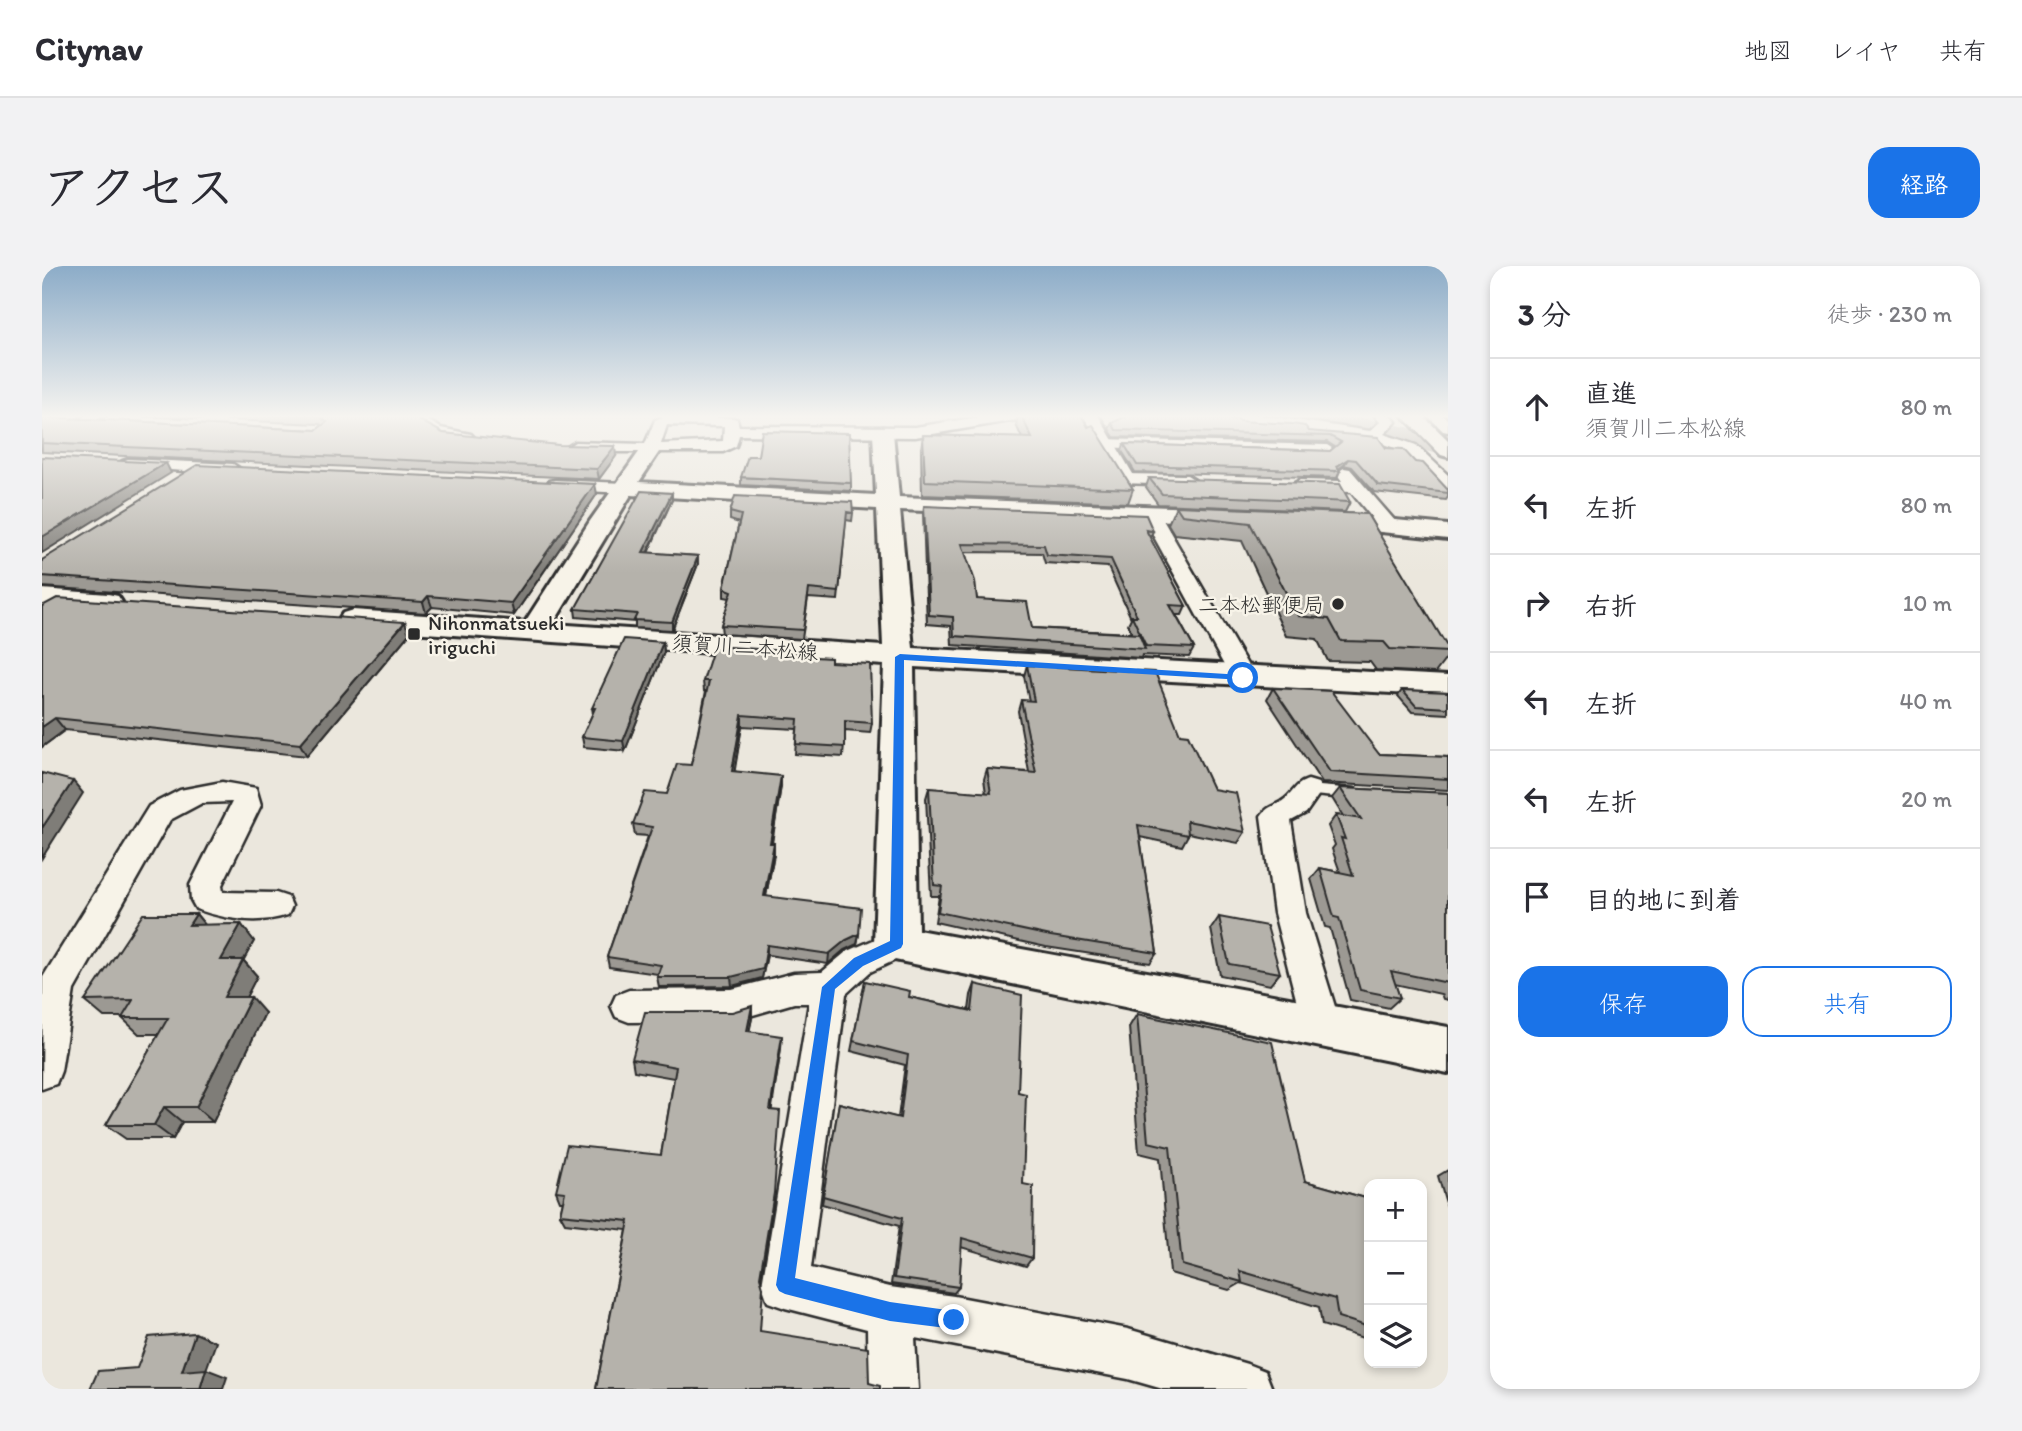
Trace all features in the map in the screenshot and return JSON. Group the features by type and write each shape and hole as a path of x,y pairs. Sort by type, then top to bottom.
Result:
{"street":[{"path":"168,485 196,467"},
{"path":"204,467 252,470"},
{"path":"533,633 638,467"},
{"path":"885,467 900,657 896,944"},
{"path":"1118,467 1150,513 1243,678"},
{"path":"1341,467 1389,526"},
{"path":"1430,467 1448,484"},
{"path":"1125,479 1206,481"},
{"path":"542,484 888,503 1244,517"},
{"path":"1282,484 1356,487"},
{"path":"1298,519 1448,532"},
{"path":"48,602 130,603"},
{"name":"須賀川二本松線","path":"326,617 900,657 1243,678 1448,686"},
{"path":"42,1071 46,1030 56,988 159,813 177,801 201,792 225,790 246,795 247,805 206,885 208,900 225,906 276,906"},
{"path":"1308,790 1296,806 1276,816 1290,914 1322,1026"},
{"path":"629,1006 732,1005 794,988 829,987 858,962 896,944 1448,1049"},
{"path":"829,987 785,1285 890,1311 954,1320 1128,1354 1247,1389"},
{"path":"890,1311 893,1389"}],"lane":[{"path":"1308,790 1371,795"}],"building":[{"path":"42,467 159,467 42,537"},
{"path":"193,467 247,467 595,484 511,603 428,596 423,602 42,576 42,560"},
{"path":"744,467 850,467 851,483 741,477"},
{"path":"924,467 1120,467 1133,489 925,481"},
{"path":"1218,467 1338,467 1340,471"},
{"path":"1363,467 1427,467 1448,493 1378,485"},
{"path":"1149,478 1340,484 1350,502 1162,494"},
{"path":"641,491 672,493 643,552 698,556 672,622 634,620 637,614 575,609"},
{"path":"735,496 852,502 853,513 847,512 839,592 809,589 803,630 721,625 732,591 724,588 741,515 730,512"},
{"path":"924,506 1146,515 1153,531 1146,530 1186,606 1170,605 1194,648 1146,646 1132,616 1137,616 1111,559 1047,555 1044,545 962,544 975,581 977,599 1027,602 1032,628 1139,634 1145,649 954,636 953,617 929,615"},
{"path":"1176,506 1367,514 1448,652 1390,649 1384,642 1341,641 1329,619 1298,616 1250,523 1182,515"},
{"path":"57,598 405,622 300,744 55,718 42,727 42,606"},
{"path":"624,639 663,642 623,741 582,737 595,708 592,708"},
{"path":"714,646 800,652 799,656 831,658 831,662 870,664 872,723 845,721 845,747 796,744 798,719 742,715 732,771 781,776 770,843 774,843 764,896 861,908 859,934 846,940 829,954 767,945 763,969 731,977 657,977 661,965 607,957 652,827 633,824 645,792 667,794 677,764 691,765 709,681 703,681"},
{"path":"1027,665 1155,672 1180,734 1188,735 1213,789 1236,793 1245,832 1187,821 1188,835 1138,825 1157,953 1051,936 938,912 942,886 934,885 929,788 991,793 987,769 1036,773 1021,700 1034,701"},
{"path":"1273,688 1331,691 1379,754 1448,757 1448,779 1330,772"},
{"path":"1402,690 1448,692 1448,708 1416,706"},
{"path":"42,773 73,781 42,828"},
{"path":"1340,788 1448,793 1448,983 1391,971 1400,998 1360,990 1339,918 1334,917 1320,868 1353,875 1341,838 1345,839 1336,815 1361,819"},
{"path":"143,914 196,914 189,925 241,924 221,960 243,960 224,997 251,997 196,1107 164,1107 154,1125 106,1125 168,1018 122,1018 133,1000 85,1001"},
{"path":"1219,917 1267,926 1280,973 1229,964"},
{"path":"865,981 910,991 909,997 972,1011 975,984 1022,995 1018,1092 1026,1094 1023,1184 1033,1186 1032,1258 962,1238 959,1287 894,1278 902,1218 823,1196 839,1103 900,1118 908,1055 853,1041"},
{"path":"752,1006 747,1031 782,1036 770,1110 780,1111 774,1193 760,1277 763,1287 760,1331 868,1348 869,1383 880,1386 880,1389 596,1389 629,1221 560,1214 565,1192 556,1191 567,1145 661,1155 676,1067 632,1059 645,1012 732,1012"},
{"path":"1137,1014 1272,1042 1305,1181 1364,1198 1364,1325 1338,1317 1335,1299 1240,1271 1242,1282 1182,1265 1170,1147 1148,1142"},
{"path":"195,1333 182,1371 206,1369 200,1389 90,1389 98,1371 137,1368 149,1337"}],"place":[{"name":"二本松郵便局","path":"1338,604"},
{"name":"Nihonmatsueki iriguchi","path":"414,634"}],"route":[{"path":"954,1320 890,1311 785,1285 829,987 858,962 896,944 900,657 1243,678"}]}
